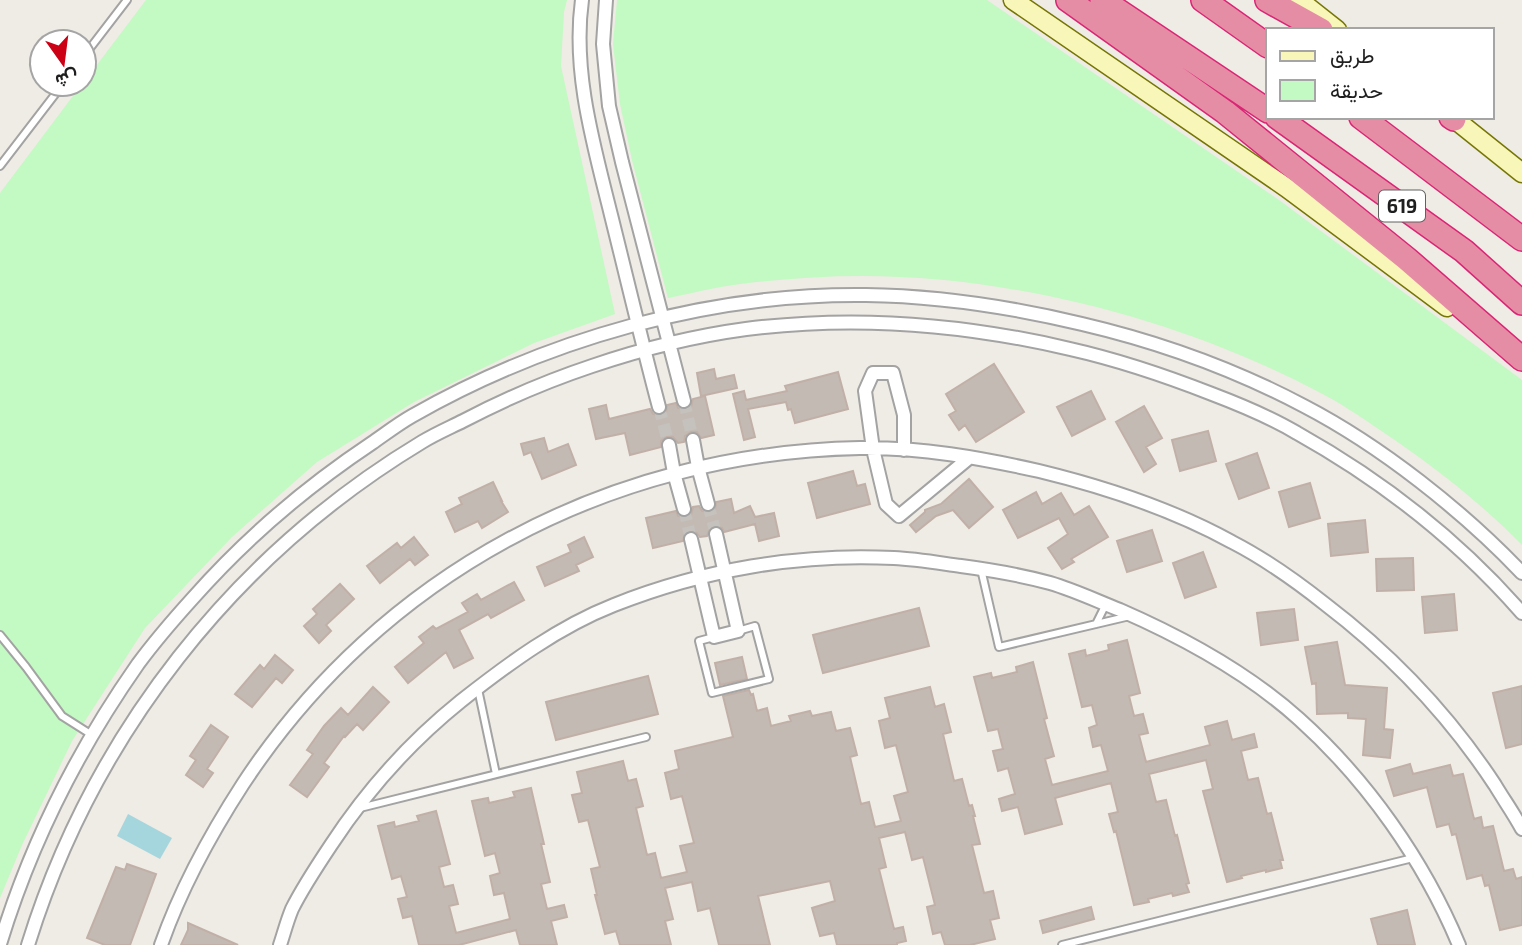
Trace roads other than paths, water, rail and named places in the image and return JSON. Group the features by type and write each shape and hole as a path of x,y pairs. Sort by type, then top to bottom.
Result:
{"highway":[{"path":"1068,0 1225,112 1406,259 1522,360"},
{"path":"1102,0 1266,110"},
{"path":"1203,0 1266,45"},
{"path":"1267,0 1317,28"},
{"name":"619","path":"1280,119 1464,251 1522,303"},
{"name":"619","path":"1365,119 1522,239"}],"main road":[{"path":"1013,0 1287,188 1522,360"},
{"path":"1298,0 1335,28"},
{"path":"1453,119 1522,173"}],"street":[{"path":"582,0 581,71 587,110 659,407"},
{"path":"606,0 603,44 610,106 684,401"},
{"path":"587,110 610,106"},
{"path":"0,944 33,849 57,797 92,735 141,661 175,619 214,575 271,520 332,469 410,417 543,354 662,318 741,303 860,295 915,296 1045,315 1117,332 1203,361 1308,407 1365,443 1434,493 1471,523 1522,573"},
{"path":"28,945 58,859 109,758 162,676 233,593 260,567 348,491 424,440 552,379 668,344 768,327 861,322 913,323 1040,342 1143,368 1245,407 1295,431 1340,458 1453,543 1522,613"},
{"path":"904,450 904,415 893,373 873,373 864,391 873,449 886,504 899,516 969,458"},
{"path":"693,440 708,504"},
{"path":"669,446 684,509"},
{"path":"162,945 175,908 218,822 265,751 326,680 372,634 424,592 488,550 597,498 698,467 762,455 812,450 904,450 1027,469 1113,491 1234,542 1305,588 1369,638 1396,664 1478,759 1522,829"},
{"path":"691,539 714,637 738,631 716,534"},
{"path":"280,945 291,911 311,874 355,809 375,785 439,718 537,646 586,618 634,598 699,578 777,562 817,558 894,558 981,569 1048,582 1132,615 1184,641 1270,696 1298,718 1343,763 1390,821 1441,905 1459,945"}],"lane":[{"path":"98,38 127,0"},
{"path":"0,166 52,98"},
{"path":"981,569 999,648 1132,615"},
{"path":"1096,624 1105,604"},
{"path":"714,637 699,641 712,694 769,679 755,626 738,631"},
{"path":"0,635 62,716 92,735"},
{"path":"478,687 496,774"},
{"path":"355,809 646,737"},
{"path":"1062,945 1413,858"}],"water":[{"path":"128,814 172,838 160,859 117,836"}],"tunnel":[{"path":"684,401 693,440"},
{"path":"659,407 669,445"},
{"path":"708,504 716,534"},
{"path":"684,509 691,539"}]}
